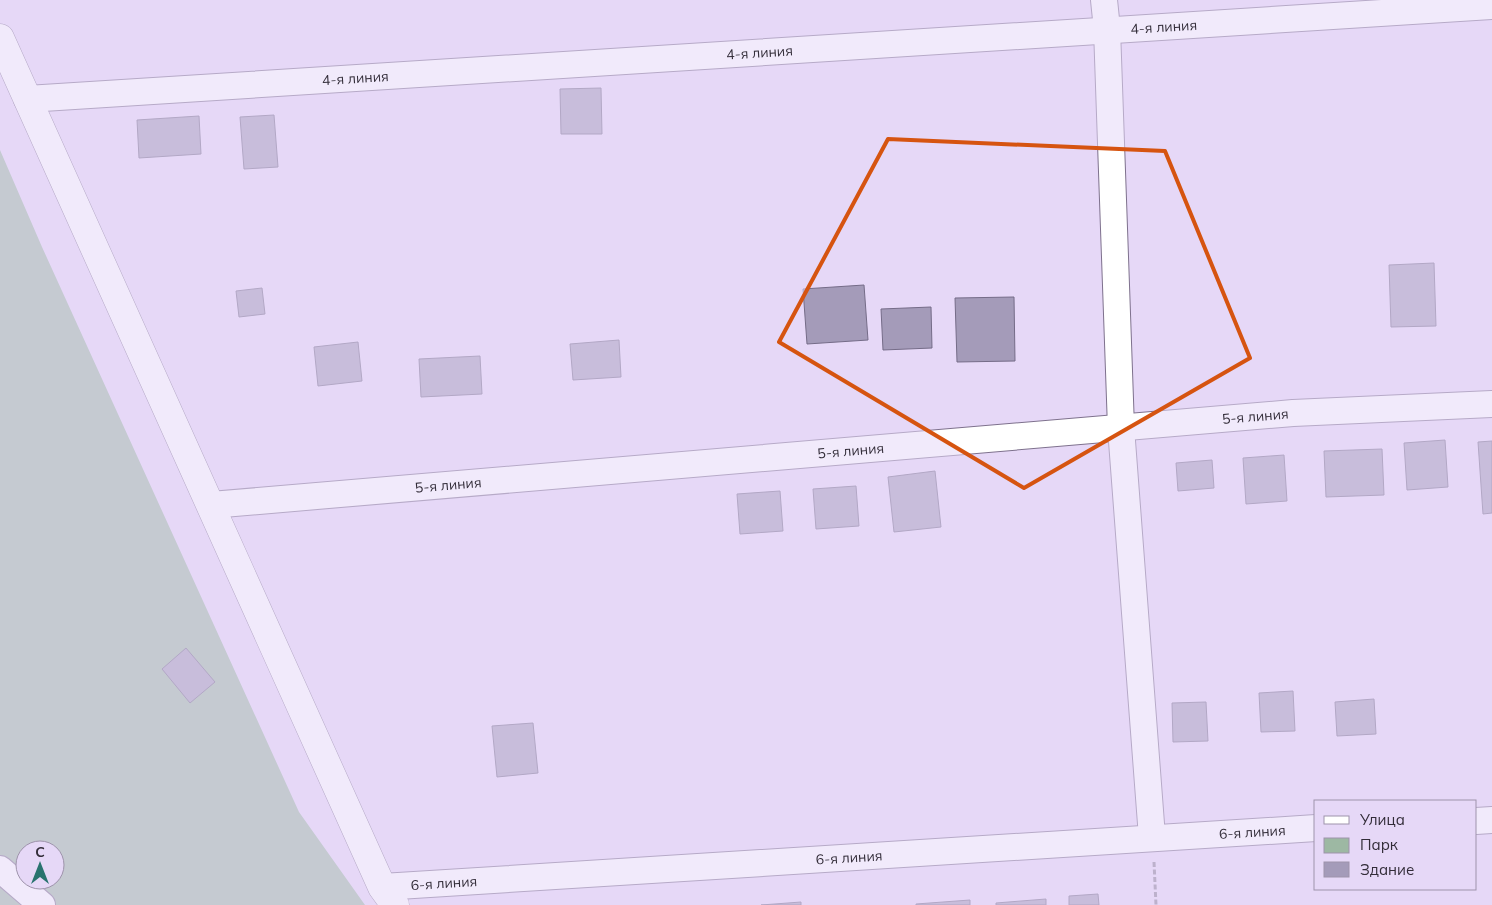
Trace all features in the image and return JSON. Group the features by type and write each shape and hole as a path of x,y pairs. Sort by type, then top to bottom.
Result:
{"street":[{"path":"1104,0 1107,29 1121,428 1152,837"},
{"name":"4-я линия","path":"27,99 1492,6"},
{"path":"0,38 389,896"},
{"name":"5-я линия","path":"211,505 1293,413 1492,404"},
{"path":"1477,821 1492,820"},
{"name":"6-я линия","path":"389,896 1152,837 1314,828"},
{"path":"0,869 42,905"}],"path":[{"path":"1152,837 1156,905"}],"highlighted area":[{"path":"888,139 1165,151 1250,358 1024,488 779,342"}],"green space":[{"path":"0,150 42,247 299,812 365,905 0,905"}],"building":[{"path":"601,88 602,134 561,134 560,89"},
{"path":"274,115 278,167 244,169 240,117"},
{"path":"199,116 201,154 139,158 137,120"},
{"path":"1434,263 1436,326 1391,327 1389,265"},
{"path":"864,285 868,340 807,344 803,289"},
{"path":"262,288 265,314 239,317 236,291"},
{"path":"1014,297 1015,361 957,362 955,298"},
{"path":"931,307 932,348 883,350 881,309"},
{"path":"619,340 621,377 573,380 570,344"},
{"path":"358,342 362,381 318,386 314,347"},
{"path":"480,356 482,394 421,397 419,359"},
{"path":"1445,440 1448,487 1407,490 1404,443"},
{"path":"1492,441 1492,513 1483,514 1478,442"},
{"path":"1382,449 1384,495 1326,497 1324,451"},
{"path":"1284,455 1287,501 1246,504 1243,458"},
{"path":"1212,460 1214,488 1178,491 1176,463"},
{"path":"935,471 941,527 894,532 888,477"},
{"path":"856,486 859,526 816,529 813,489"},
{"path":"780,491 783,531 740,534 737,494"},
{"path":"186,648 215,682 190,703 162,669"},
{"path":"1293,691 1295,731 1261,732 1259,693"},
{"path":"1374,699 1376,734 1337,736 1335,702"},
{"path":"1206,702 1208,741 1173,742 1172,703"},
{"path":"533,723 538,773 497,777 492,726"},
{"path":"1098,894 1099,905 1069,905 1069,896"},
{"path":"1046,899 1046,905 996,905 996,903"},
{"path":"970,900 970,905 916,905 916,904"},
{"path":"801,902 801,905 761,905"}]}
